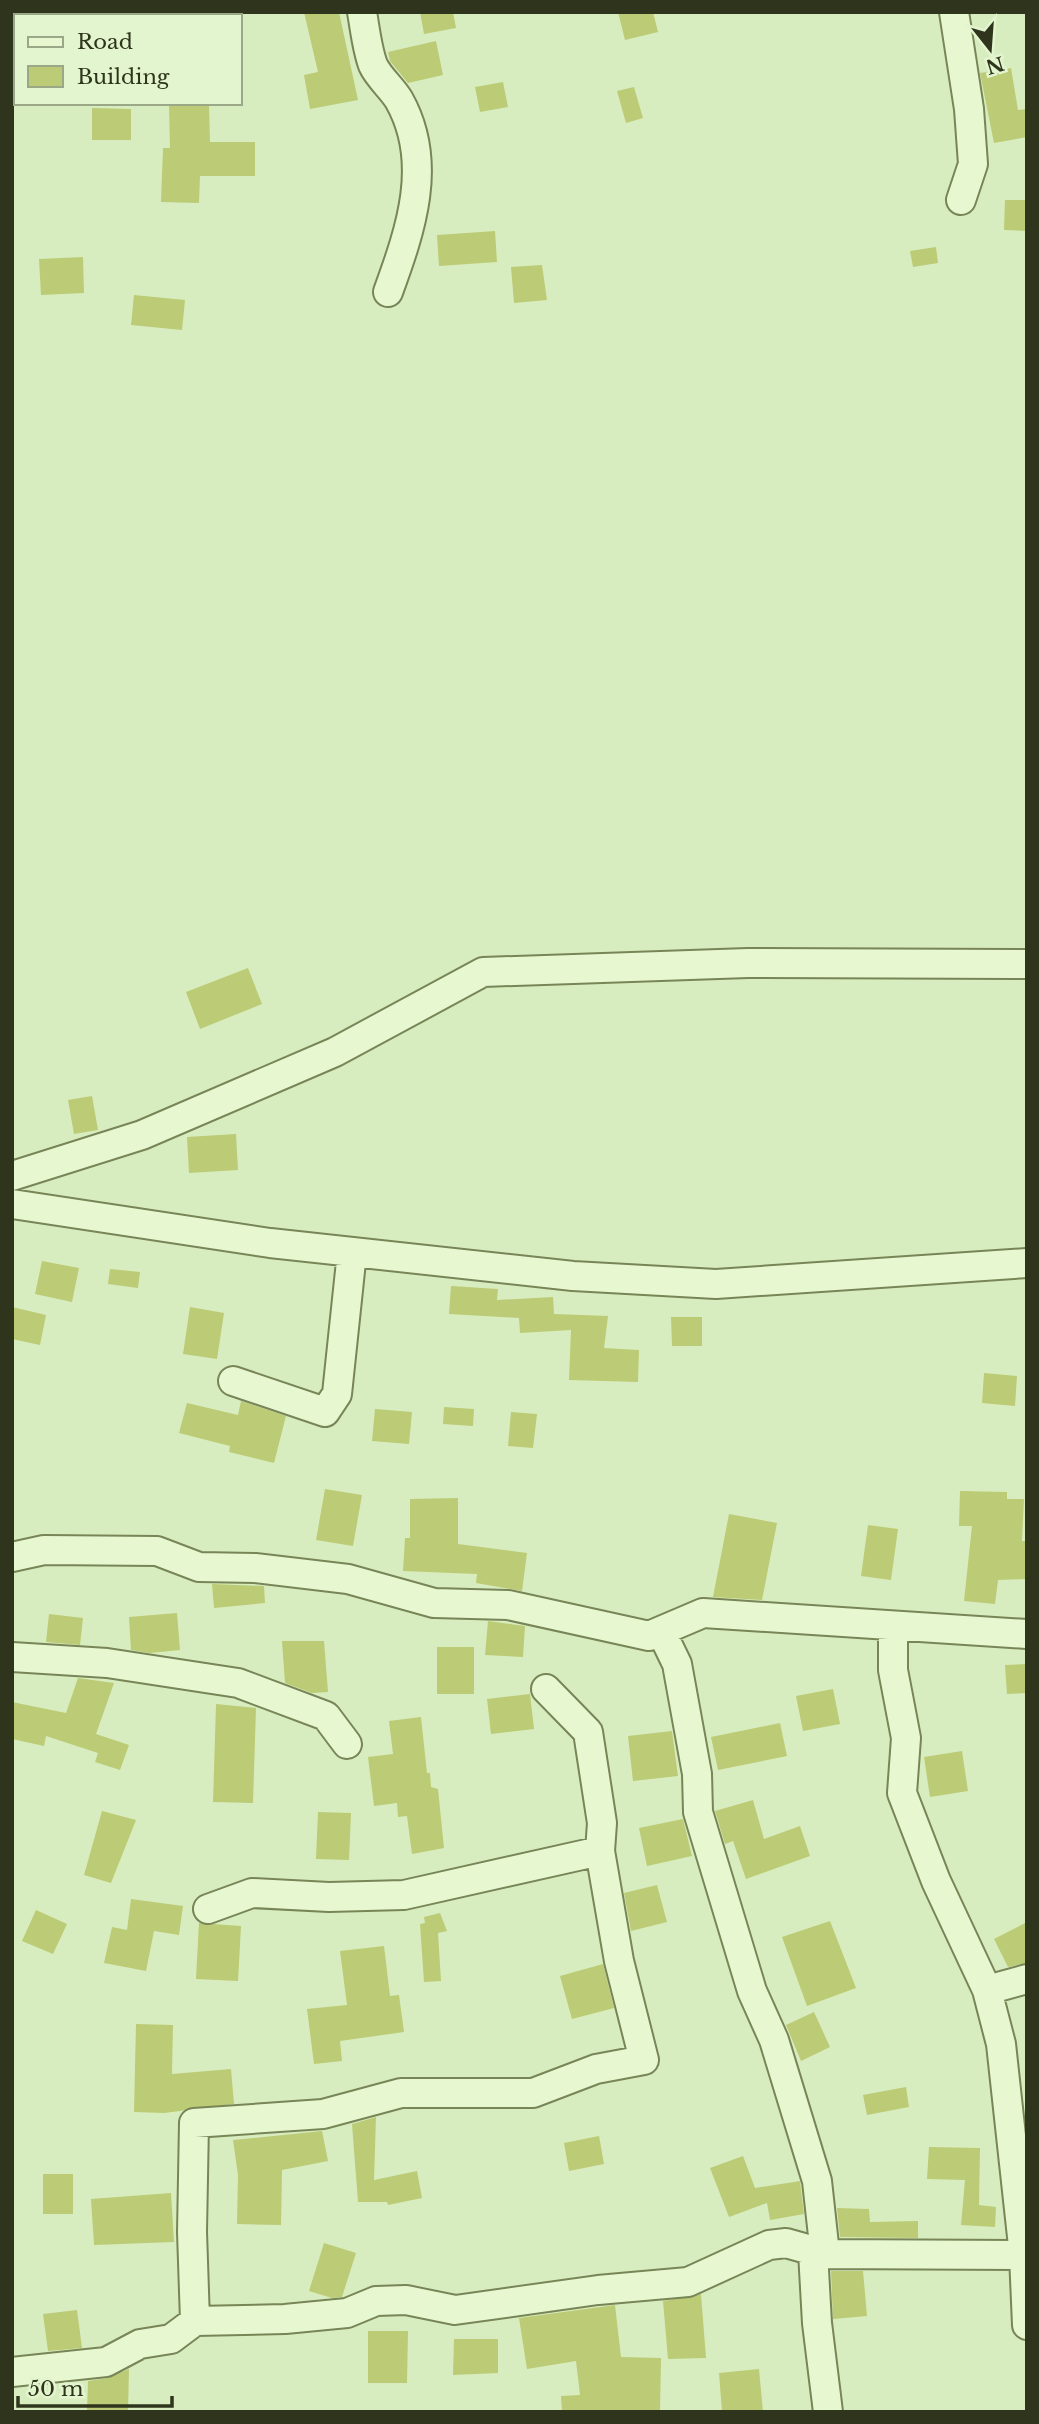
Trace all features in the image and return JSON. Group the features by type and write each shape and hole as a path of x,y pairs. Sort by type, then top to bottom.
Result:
{"street":[{"path":"362,12 374,66 399,100 415,137 419,170 404,246 388,292"},
{"path":"954,12 969,109 973,164 961,200"},
{"path":"12,1176 142,1135 335,1052 483,972 748,963 1027,964"},
{"path":"12,1204 270,1243 573,1276 716,1284 1027,1263"},
{"path":"233,1381 325,1412 337,1394 352,1252"},
{"path":"12,1557 44,1550 117,1549 157,1552 200,1567 255,1568 348,1579 434,1603 508,1605 649,1636 703,1613 1027,1634"},
{"path":"893,1626 893,1670 906,1738 902,1793 936,1881 987,1990 1001,2044 1026,2255 1027,2325"},
{"path":"661,1631 677,1664 697,1774 698,1812 752,1991 774,2040 817,2180 817,2323 828,2412"},
{"path":"12,1657 107,1663 238,1684 326,1716 347,1744"},
{"path":"195,2321 192,2232 194,2123 323,2114 401,2092 533,2093 596,2069 645,2060 619,1961 600,1851 602,1823 588,1732 546,1689"},
{"path":"208,1909 252,1892 329,1897 404,1895 600,1851"},
{"path":"987,1990 1027,1979"},
{"path":"12,2372 106,2362 140,2344 170,2339 195,2321 285,2319 348,2313 376,2301 406,2300 455,2310 598,2290 688,2282 769,2245 786,2243 819,2253 1026,2255"}],"building":[{"path":"304,12 339,12 358,100 310,109 304,75 318,72"},
{"path":"420,12 453,12 456,28 424,34"},
{"path":"618,12 653,12 658,32 625,40"},
{"path":"436,41 443,75 408,83 390,61 388,52"},
{"path":"1011,68 1018,110 1027,109 1027,137 994,143 980,73"},
{"path":"503,82 508,107 480,112 475,87"},
{"path":"634,87 643,118 626,123 617,91"},
{"path":"169,105 209,105 210,142 255,142 255,176 200,176 199,203 161,202 163,148 170,148"},
{"path":"92,108 131,109 131,140 92,140"},
{"path":"1005,200 1027,200 1027,231 1004,230"},
{"path":"495,231 497,262 439,266 437,235"},
{"path":"936,247 938,263 913,267 910,251"},
{"path":"83,257 84,293 41,295 39,259"},
{"path":"542,265 547,300 514,303 511,267"},
{"path":"134,295 185,300 182,330 131,325"},
{"path":"248,968 262,1004 200,1029 186,992"},
{"path":"92,1096 98,1130 74,1134 68,1100"},
{"path":"236,1134 238,1170 189,1173 187,1137"},
{"path":"42,1261 79,1268 72,1302 35,1294"},
{"path":"110,1269 140,1272 138,1288 108,1284"},
{"path":"451,1286 498,1289 497,1300 553,1297 554,1314 608,1316 604,1348 639,1350 638,1382 569,1380 571,1330 520,1333 519,1318 449,1314"},
{"path":"12,1307 46,1315 40,1345 12,1339"},
{"path":"190,1307 224,1313 217,1359 183,1354"},
{"path":"671,1317 702,1317 702,1346 672,1346"},
{"path":"984,1373 1017,1376 1015,1406 982,1403"},
{"path":"241,1401 286,1416 274,1463 229,1452 230,1446 179,1433 187,1403 238,1415"},
{"path":"444,1407 474,1409 473,1426 443,1424"},
{"path":"375,1409 412,1412 409,1444 372,1441"},
{"path":"511,1412 537,1414 533,1448 508,1446"},
{"path":"325,1489 362,1495 353,1546 316,1540"},
{"path":"960,1491 1007,1492 1007,1499 1024,1499 1022,1541 1027,1541 1027,1579 998,1580 995,1604 964,1601 972,1526 959,1526"},
{"path":"458,1498 458,1544 527,1553 522,1591 476,1583 477,1574 403,1571 405,1538 410,1538 410,1499"},
{"path":"729,1514 777,1523 762,1600 713,1597"},
{"path":"868,1525 898,1529 891,1580 861,1576"},
{"path":"212,1584 264,1586 265,1603 214,1608"},
{"path":"177,1613 180,1650 150,1653 131,1650 129,1617"},
{"path":"49,1614 83,1618 80,1645 46,1642"},
{"path":"488,1621 525,1626 523,1657 485,1655"},
{"path":"282,1641 324,1641 328,1692 312,1693 285,1683"},
{"path":"437,1647 474,1647 474,1694 437,1694"},
{"path":"1027,1664 1027,1693 1007,1694 1005,1665"},
{"path":"78,1678 114,1683 96,1734 129,1745 120,1770 95,1762 98,1753 46,1736 44,1746 12,1739 12,1702 66,1713"},
{"path":"833,1689 840,1724 803,1731 796,1696"},
{"path":"530,1694 534,1729 491,1734 487,1699"},
{"path":"216,1704 256,1708 253,1803 213,1802"},
{"path":"421,1717 427,1773 430,1773 431,1787 438,1789 444,1848 412,1854 407,1816 398,1817 397,1803 374,1806 368,1757 393,1754 389,1721"},
{"path":"780,1723 787,1756 718,1770 711,1737"},
{"path":"672,1731 678,1776 633,1781 628,1736"},
{"path":"962,1751 968,1791 930,1797 924,1757"},
{"path":"753,1800 764,1839 800,1826 810,1856 746,1879 733,1841 725,1844 715,1811"},
{"path":"102,1811 136,1820 111,1883 84,1875"},
{"path":"318,1812 351,1813 349,1860 316,1859"},
{"path":"683,1819 692,1856 647,1866 639,1828"},
{"path":"657,1885 667,1922 631,1931 624,1893"},
{"path":"131,1899 183,1906 179,1935 154,1931 146,1971 104,1963 112,1927 127,1930"},
{"path":"36,1910 67,1924 53,1954 22,1941"},
{"path":"440,1913 447,1931 438,1933 441,1981 424,1982 420,1924 425,1923 424,1917"},
{"path":"830,1921 856,1988 807,2006 782,1937"},
{"path":"1027,1922 1027,1963 1008,1967 994,1939"},
{"path":"199,1923 241,1926 238,1981 196,1979"},
{"path":"384,1946 390,1996 399,1995 404,2032 340,2041 342,2061 314,2064 307,2009 347,2005 340,1951"},
{"path":"603,1964 614,2008 572,2019 560,1976"},
{"path":"814,2012 830,2047 801,2061 786,2025"},
{"path":"136,2024 173,2025 172,2074 231,2069 234,2104 164,2113 134,2112"},
{"path":"906,2087 909,2107 867,2115 863,2095"},
{"path":"376,2117 374,2180 417,2171 422,2198 388,2205 387,2202 358,2202 352,2124"},
{"path":"322,2131 328,2161 282,2170 281,2225 237,2224 238,2175 233,2140"},
{"path":"599,2136 604,2164 569,2171 564,2143"},
{"path":"929,2147 980,2148 979,2205 996,2207 995,2227 961,2225 965,2180 927,2179"},
{"path":"743,2156 755,2188 800,2181 804,2214 770,2220 767,2203 729,2217 710,2168"},
{"path":"43,2174 73,2174 73,2214 43,2214"},
{"path":"171,2193 174,2242 94,2245 91,2199"},
{"path":"837,2208 869,2209 870,2222 918,2221 918,2238 840,2237"},
{"path":"324,2243 356,2253 342,2297 332,2298 309,2291"},
{"path":"831,2271 863,2271 867,2316 833,2319"},
{"path":"701,2294 706,2358 668,2359 663,2301"},
{"path":"615,2305 621,2357 661,2358 660,2412 562,2412 561,2396 580,2395 576,2361 527,2369 519,2318"},
{"path":"77,2310 82,2348 48,2351 43,2314"},
{"path":"368,2331 408,2331 407,2383 368,2383"},
{"path":"454,2339 498,2339 498,2373 453,2375"},
{"path":"129,2369 128,2412 87,2412 88,2381 108,2378"},
{"path":"759,2369 763,2412 722,2412 719,2373"}]}
